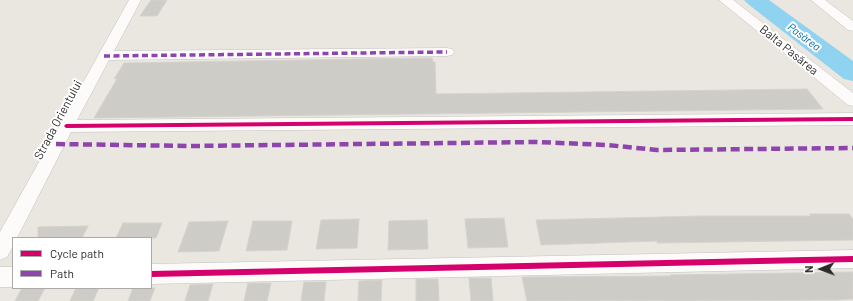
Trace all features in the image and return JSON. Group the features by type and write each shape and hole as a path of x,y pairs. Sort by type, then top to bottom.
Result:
{"street":[{"name":"Strada Orientului","path":"0,251 135,0"},
{"name":"Balta Pasărea","path":"725,0 746,15 853,101"},
{"path":"818,0 853,27"},
{"path":"104,56 447,52"},
{"path":"66,126 853,119"},
{"path":"152,274 853,258"},
{"path":"0,277 12,277"}],"building":[{"path":"151,0 167,0 157,16 140,16"},
{"path":"432,58 433,62 435,62 436,94 807,89 823,109 94,118 117,79 114,79 124,63"},
{"path":"810,214 849,214 853,219 853,240 657,243 657,241 541,245 536,220 702,216 811,216"},
{"path":"504,218 508,247 468,248 465,219"},
{"path":"359,219 357,248 316,249 321,220"},
{"path":"427,220 428,249 388,250 389,221"},
{"path":"228,221 219,251 178,252 189,222"},
{"path":"253,221 292,221 287,250 246,251"},
{"path":"123,223 162,223 156,238 116,237"},
{"path":"88,226 82,237 38,237 38,227"},
{"path":"853,272 853,299 836,300 527,301 522,277 671,276 670,275"},
{"path":"469,278 491,278 493,301 471,301"},
{"path":"416,279 438,279 439,301 416,301"},
{"path":"382,280 381,301 358,301 359,281"},
{"path":"304,282 326,282 324,301 301,301"},
{"path":"248,283 271,283 267,301 244,301"},
{"path":"213,284 208,301 185,301 190,285"},
{"path":"155,288 150,301 128,301 133,289"},
{"path":"21,289 44,289 38,301 15,301"},
{"path":"76,289 99,289 93,301 70,301"}],"waterway":[{"name":"Pasărea","path":"755,0 853,73"}],"marked path":[{"path":"104,56 447,52"},
{"path":"56,144 190,146 537,142 607,145 657,150 853,148"}],"cycle path":[{"path":"66,126 853,119"},
{"path":"152,274 853,259"}]}
